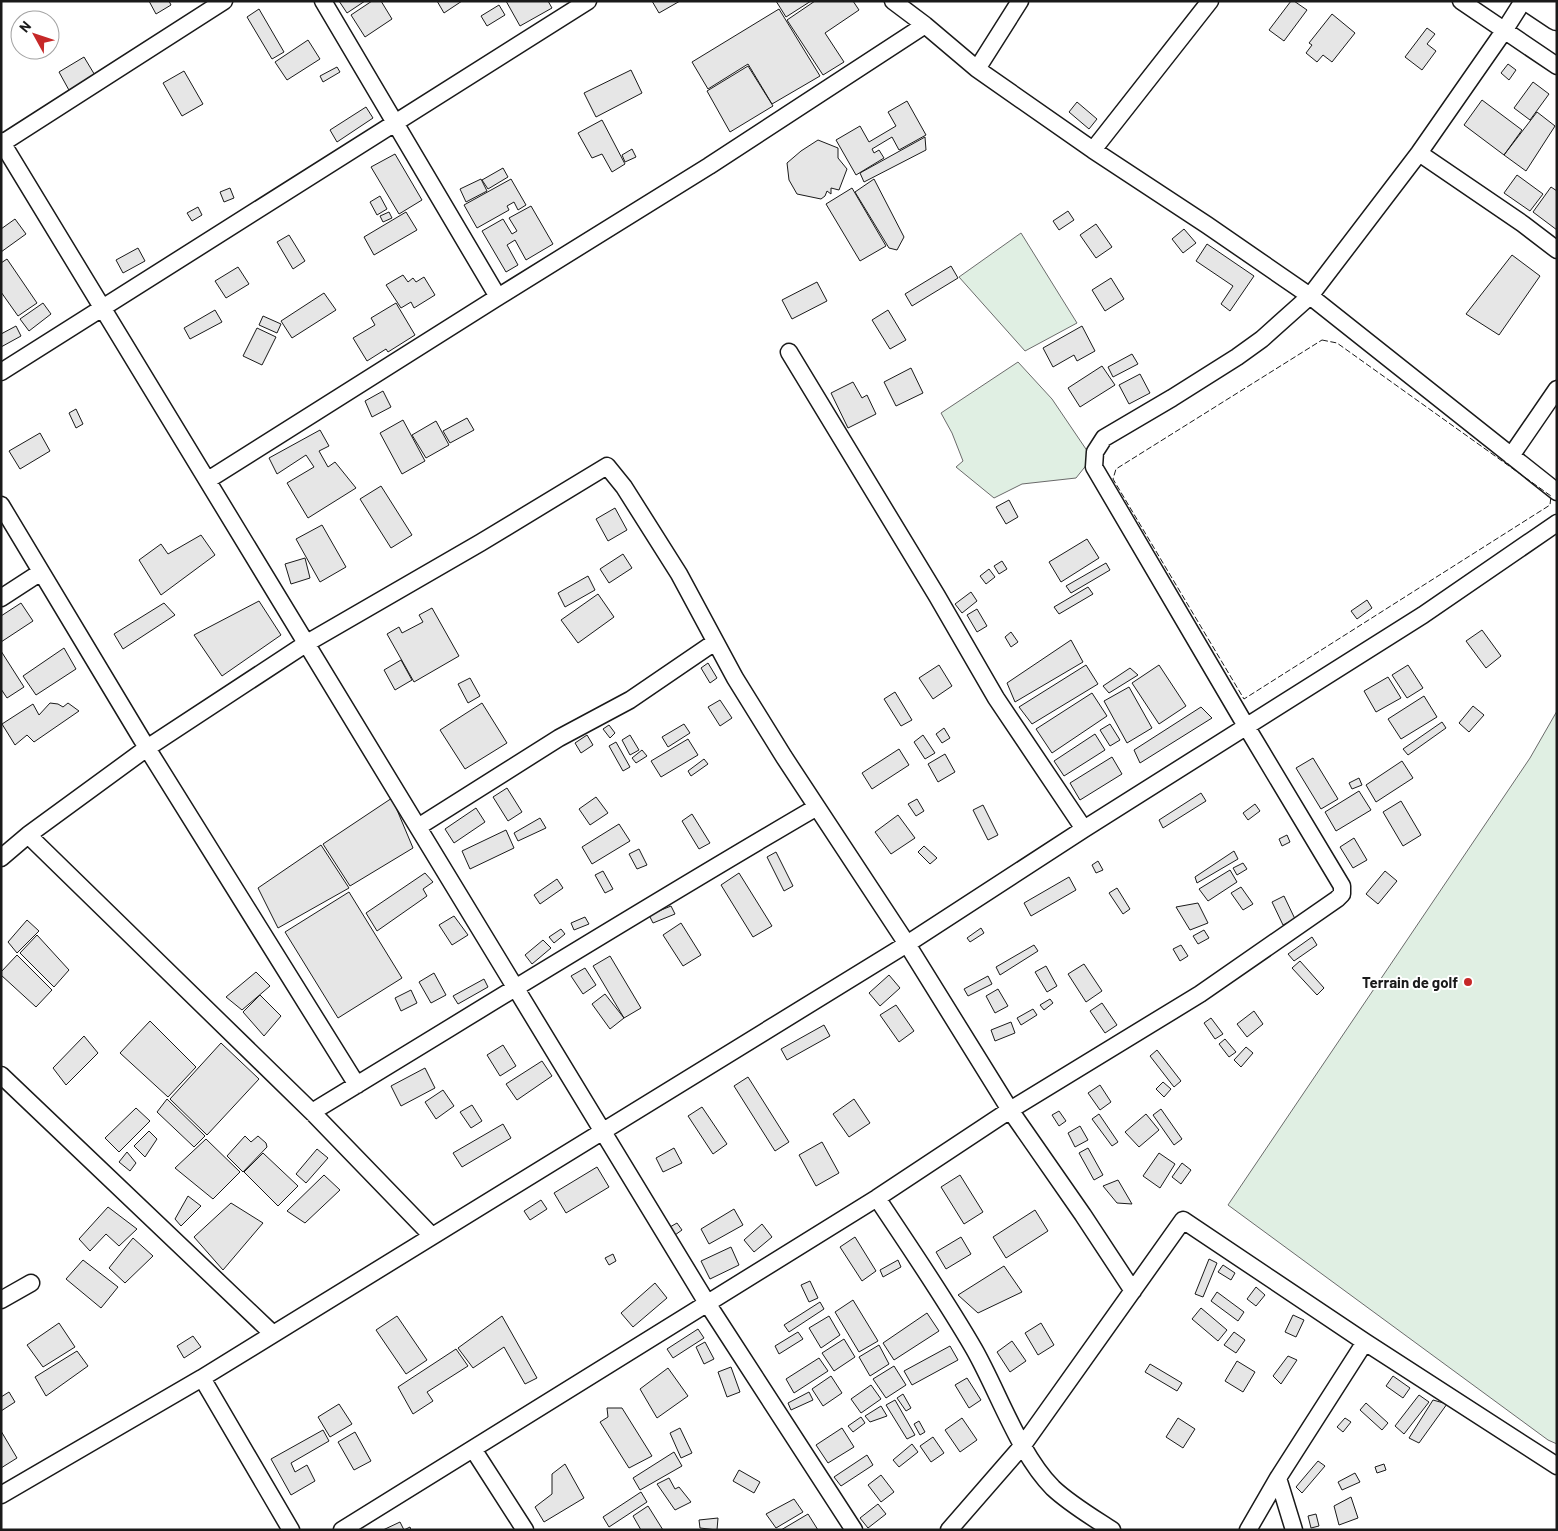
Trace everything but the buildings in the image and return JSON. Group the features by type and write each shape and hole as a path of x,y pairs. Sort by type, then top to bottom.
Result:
{"highway":[{"path":"1533,1 1557,17"}],"street":[{"path":"224,1 2,143 707,1303 854,1530"},
{"path":"323,1 498,297"},
{"path":"1,372 588,1"},
{"path":"893,1 977,69 1093,150 1310,296 1557,492"},
{"path":"977,69 1020,1"},
{"path":"1093,150 1210,1"},
{"path":"1461,1 1504,32 1557,66"},
{"path":"342,1530 877,1198 1010,1110 1200,994 1283,938 1342,894 1342,886 1094,467 1093,459 1104,438 1237,357 1262,339 1310,296 1419,153 1504,32 1523,1"},
{"path":"208,480 710,166 925,25"},
{"path":"1419,153 1523,224 1557,250"},
{"path":"789,352 937,596 996,698 1084,828"},
{"path":"1511,456 1557,389"},
{"path":"1,858 147,748 307,643 480,543 606,466 624,487 679,574 754,711 907,944 1010,1110 1133,1291"},
{"path":"1,505 147,748 357,1085"},
{"path":"1,1495 202,1378 907,944 1084,828 1423,615 1557,523"},
{"path":"1,598 41,572"},
{"path":"418,827 559,738 630,700 715,642"},
{"path":"312,1112 516,989 662,897 817,807"},
{"path":"28,836 312,1112 432,1236"},
{"path":"1,1075 273,1334"},
{"path":"877,1198 980,1360 1022,1445 1040,1471 1053,1487 1088,1515 1112,1530"},
{"path":"949,1530 1022,1445 1183,1220 1365,1342 1557,1466"},
{"path":"1,1300 30,1283"},
{"path":"1248,1530 1278,1478 1365,1342"},
{"path":"202,1378 291,1530"},
{"path":"473,1449 525,1530"},
{"path":"1278,1478 1294,1530"}],"green space":[{"path":"1021,233 1077,323 1025,351 959,277"},
{"path":"1018,362 1052,399 1092,458 1076,478 1022,484 994,498 956,467 963,461 952,433 941,413"},
{"name":"Terrain de golf","path":"1557,711 1557,1444 1548,1440 1228,1205 1530,758"}],"fence":[{"path":"1322,340 1337,343 1551,496 1550,505 1244,699 1113,479 1116,469 1322,340"}],"place":[{"name":"Terrain de golf","path":"1468,982"}]}
